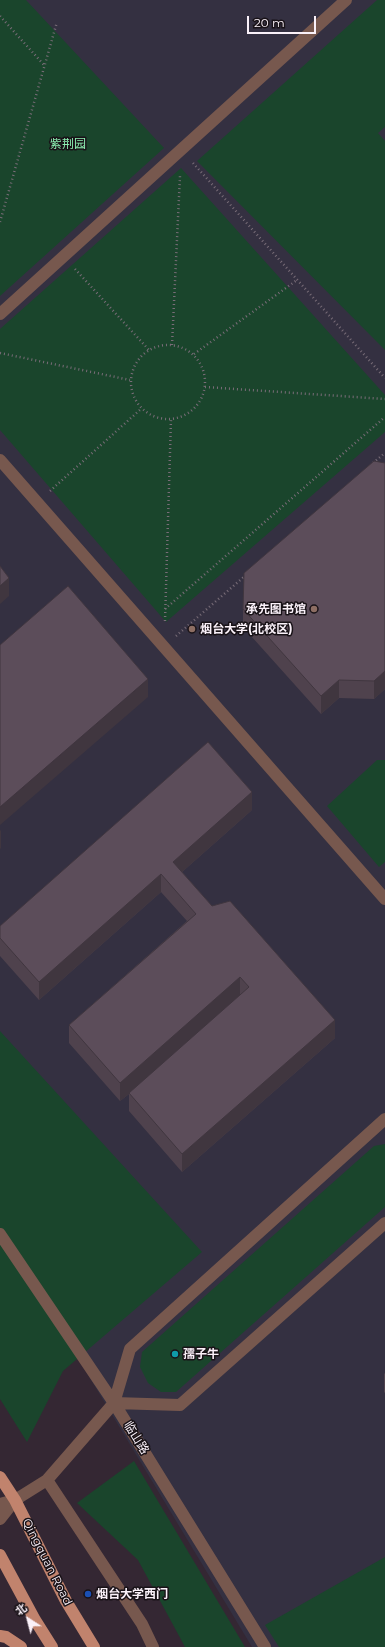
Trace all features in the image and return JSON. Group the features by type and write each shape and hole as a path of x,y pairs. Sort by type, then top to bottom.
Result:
{"main road":[{"name":"Qingquan Road","path":"0,1477 15,1500 66,1600 94,1647"},
{"path":"0,1555 35,1620 52,1647"},
{"path":"0,1636 6,1637 21,1647"}],"street":[{"path":"0,314 346,0"},
{"path":"0,460 385,898"},
{"path":"0,1504 15,1500 47,1480 114,1403 130,1350 384,1120"},
{"path":"114,1403 180,1405 385,1223"},
{"name":"临山路","path":"0,1234 114,1403 265,1647"},
{"path":"47,1480 142,1624 153,1647"},
{"path":"0,1519 15,1500"}],"path":[{"path":"0,16 44,65"},
{"path":"0,222 56,22"},
{"path":"181,149 385,378"},
{"path":"172,345 181,149"},
{"path":"63,256 149,350"},
{"path":"194,354 297,280"},
{"path":"160,345 172,345 184,348 194,354 201,364 205,375 205,387 202,398 194,409 183,416 171,419 159,418 147,413 138,404 132,393 130,380 133,368 140,357 149,350 160,345"},
{"path":"0,353 130,380"},
{"path":"205,387 385,399"},
{"path":"37,502 142,408"},
{"path":"165,609 385,417"},
{"path":"164,647 171,419"},
{"path":"373,464 385,453"},
{"path":"164,647 247,574"}],"shaded area":[{"name":"烟台大学(北校区)","path":"0,0 385,0 385,1647 252,1647 67,1340 0,1257"}],"green space":[{"name":"紫荆园","path":"0,0 26,0 164,148 0,296"},
{"path":"377,0 385,0 385,127 378,133 385,141 385,350 197,161"},
{"path":"181,168 385,395 385,432 166,622 0,430 0,329"},
{"path":"377,760 385,760 385,862 379,867 327,806"},
{"path":"0,1031 202,1252 63,1371 27,1442 0,1399"},
{"path":"385,1144 385,1207 176,1392 161,1392 148,1383 140,1367 142,1352 374,1146"},
{"path":"134,1461 245,1647 185,1647 138,1560 77,1503"},
{"path":"385,1557 385,1647 279,1647 265,1625"}],"building":[{"name":"承先图书馆","path":"374,461 385,463 385,671 374,681 339,680 321,696 243,609 244,573"},
{"path":"0,566 9,578 0,586"},
{"path":"68,586 148,679 0,807 0,645"},
{"path":"208,742 252,792 173,862 212,906 230,901 335,1020 182,1154 129,1093 249,987 240,977 120,1083 69,1025 196,914 161,874 39,982 0,938 0,926"}],"place":[{"name":"承先图书馆","path":"314,609"},
{"name":"烟台大学(北校区)","path":"192,629"},
{"name":"孺子牛","path":"175,1354"},
{"name":"烟台大学西门","path":"88,1594"}]}
